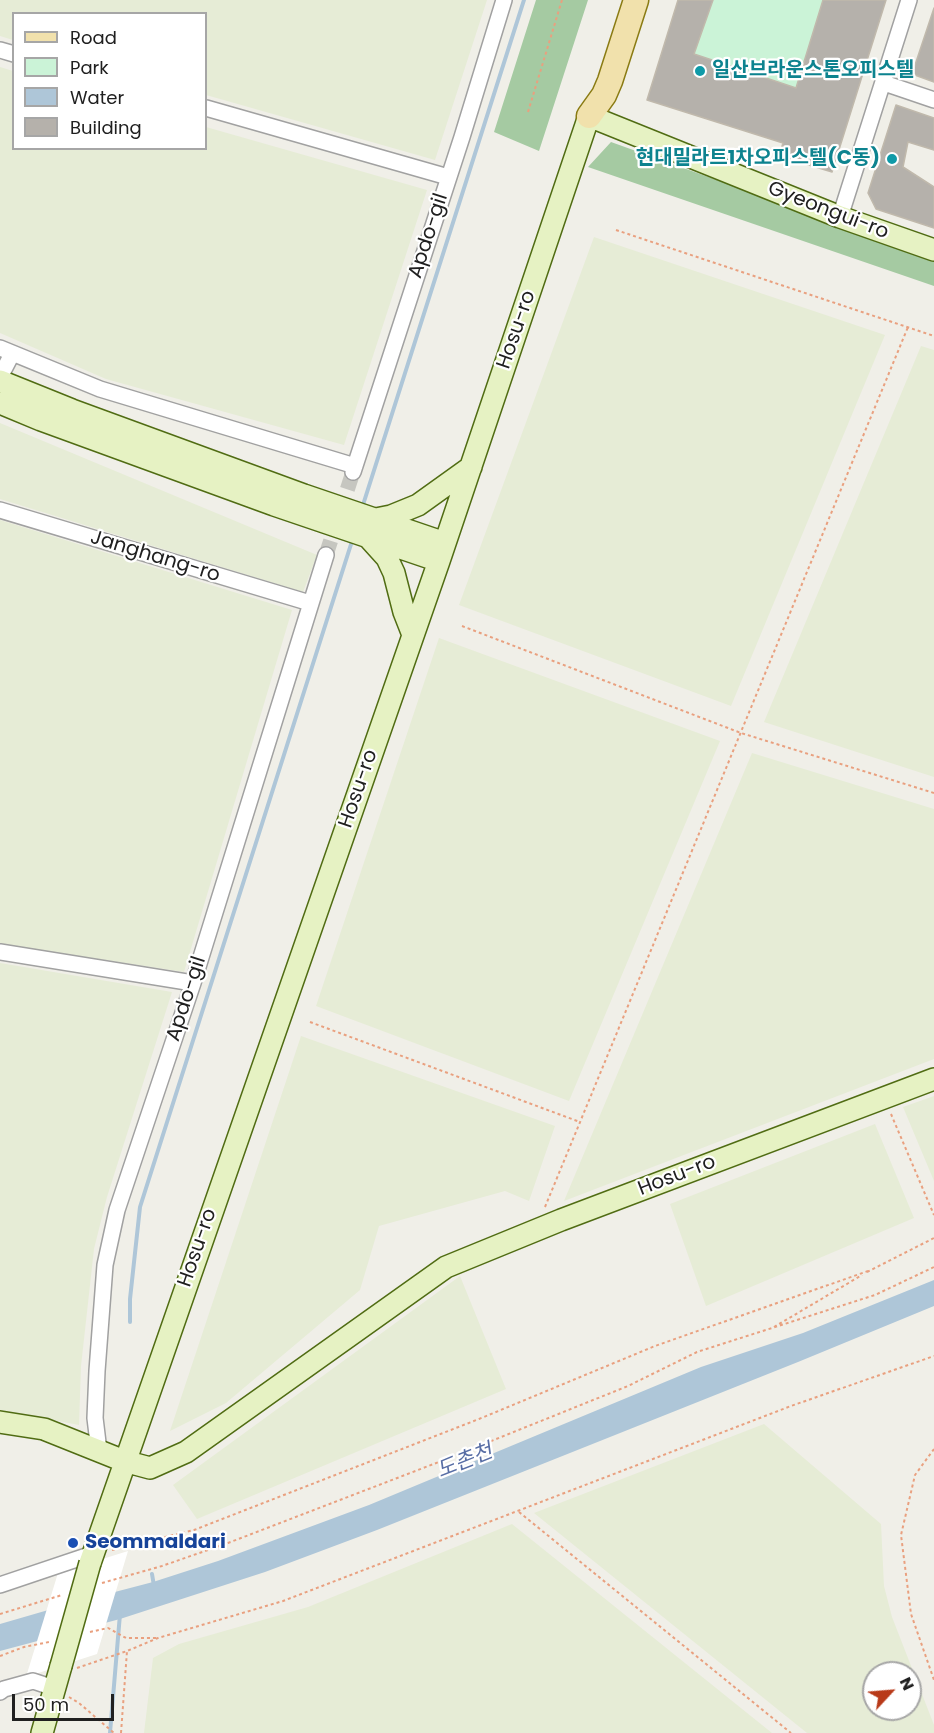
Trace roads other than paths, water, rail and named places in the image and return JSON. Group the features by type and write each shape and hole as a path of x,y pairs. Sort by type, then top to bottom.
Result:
{"main road":[{"name":"Hosu-ro","path":"42,1733 91,1558 442,552 589,116 596,76 619,0"},
{"name":"Hosu-ro","path":"589,116 604,95 610,81 636,0"},
{"name":"Gyeongui-ro","path":"589,116 840,217 934,250"},
{"path":"0,379 72,410 361,524 387,558 394,573 404,612 413,635"},
{"path":"0,404 115,447 361,524 442,552"},
{"path":"361,524 391,516 418,505 471,466"},
{"name":"Hosu-ro","path":"124,1461 150,1468 186,1452 446,1267 536,1230 934,1079"},
{"path":"0,1422 45,1429 124,1461"}],"street":[{"name":"Apdo-gil","path":"6,351 100,389 354,469 504,0"},
{"path":"840,217 885,83 909,0"},
{"path":"885,83 934,100"},
{"path":"207,108 448,177"},
{"path":"0,379 6,351"},
{"name":"Janghang-ro","path":"0,510 310,603"},
{"name":"Apdo-gil","path":"99,1451 94,1418 105,1265 117,1210 193,983 326,555"},
{"path":"0,952 193,983"},
{"path":"0,1585 91,1558"},
{"path":"0,1692 58,1675"}],"water":[{"path":"934,1280 934,1306 377,1530 265,1572 120,1619 0,1651 0,1624 153,1582 218,1561 369,1505 701,1367 803,1333"}],"waterway":[{"path":"362,508 524,0"},
{"path":"130,1322 130,1299 140,1207 353,538"},
{"path":"152,1574 154,1586"},
{"path":"110,1733 120,1614"}],"tunnel":[{"path":"326,555 353,472"}],"place":[{"name":"일산브라운스톤오피스텔","path":"700,71"},
{"name":"현대밀라트1차오피스텔(C동)","path":"892,159"},
{"name":"Seommaldari","path":"73,1543"}],"water label":[{"name":"도촌천","path":"465,1462"}]}
